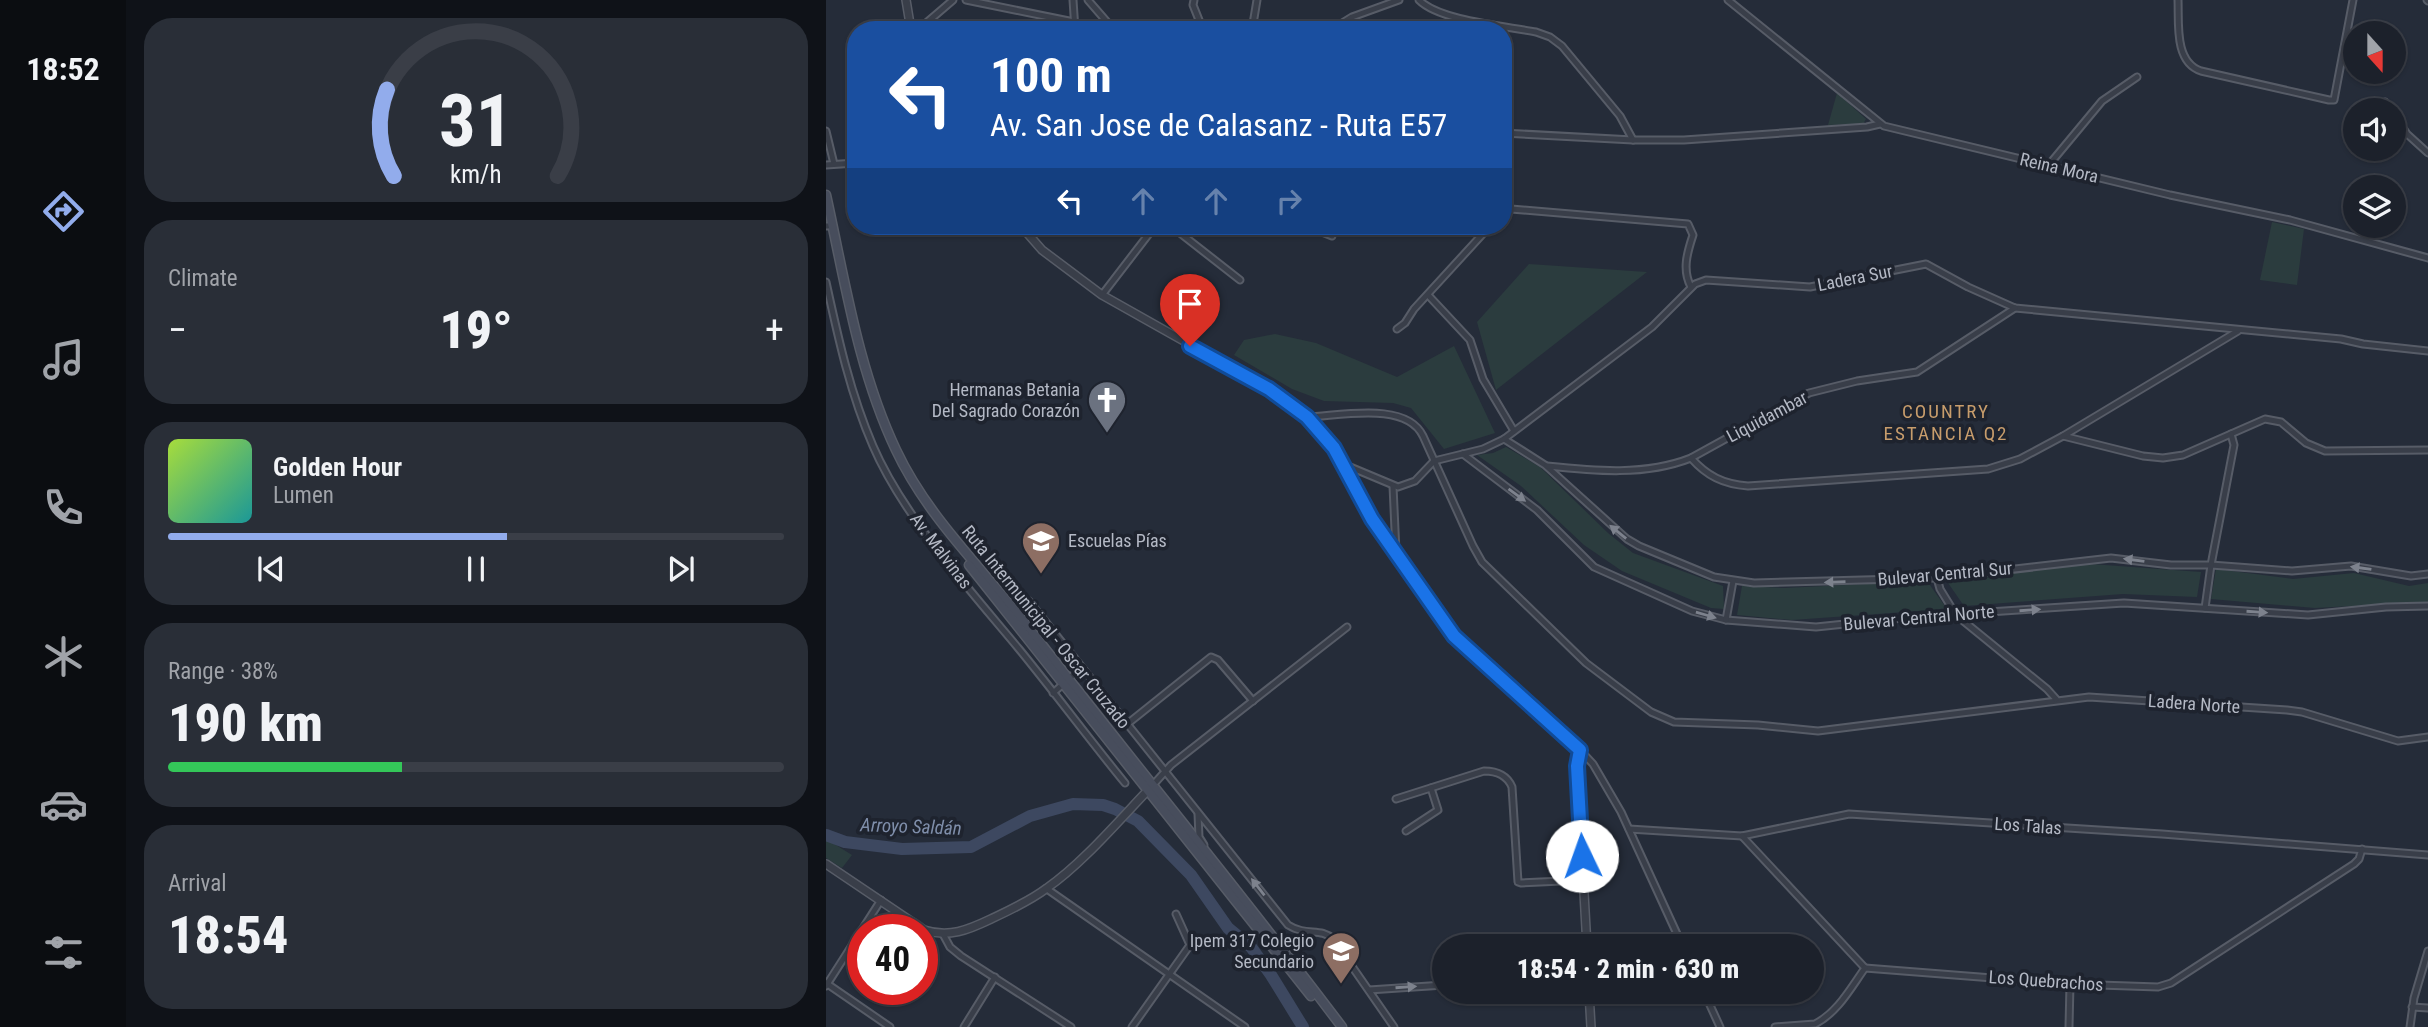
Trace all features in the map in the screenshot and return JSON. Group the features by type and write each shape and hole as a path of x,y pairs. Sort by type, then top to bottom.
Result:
{"main road":[{"name":"Ruta Intermunicipal - Oscar Cruzado","path":"826,195 865,369 879,411 897,452 935,515 1336,1027"},
{"name":"Ruta Intermunicipal - Oscar Cruzado","path":"827,223 860,364 877,418 892,453 930,515 1065,681 1105,736 1241,895 1342,1027"}],"street":[{"path":"905,0 909,21"},
{"path":"928,21 953,0"},
{"path":"967,0 1069,21"},
{"path":"1000,0 1000,8"},
{"path":"1073,0 1074,21"},
{"path":"1088,0 1106,21"},
{"path":"1194,0 1193,5 1199,21"},
{"path":"1254,21 1257,0"},
{"path":"1344,21 1399,0"},
{"path":"1419,0 1442,14 1479,21"},
{"name":"Reina Mora","path":"1728,0 1880,124 2048,166 2290,220 2428,258"},
{"path":"2178,0 2181,49 2187,63 2195,69 2329,100 2334,100 2353,0"},
{"path":"1512,27 1550,37 1562,46 1620,116 1633,140"},
{"path":"2048,166 2102,101 2137,78"},
{"path":"1512,133 1633,140 1736,137 1880,124"},
{"path":"826,131 834,164"},
{"path":"2406,133 2428,153"},
{"path":"826,165 847,163"},
{"path":"1343,464 1398,487 1415,481 1434,461 1483,449 1504,439 1652,327 1691,287 1686,273 1687,252 1693,235 1688,225 1512,209"},
{"path":"1029,235 1042,250 1102,295 1269,389 1307,417 1328,441 1367,510 1437,614 1466,648 1593,764 1629,829 1677,934"},
{"path":"1102,295 1149,235"},
{"path":"1182,235 1240,280"},
{"path":"1397,329 1482,235"},
{"name":"Ladera Sur","path":"1691,287 1700,281 1715,279 1786,286 1820,286 1926,264 1968,288 2015,308 2340,339 2428,351"},
{"name":"Av. Malvinas","path":"826,282 849,380 870,438 904,502 1125,783"},
{"path":"1428,295 1470,340 1483,379 1514,431"},
{"name":"Liquidambar","path":"1545,465 1618,471 1657,468 1691,458 1809,393 1842,384 1917,372 2015,308"},
{"path":"1691,458 1709,476 1723,482 1760,485 1988,469 2020,459 2063,436 2238,331"},
{"name":"Ladera Norte","path":"1307,417 1383,413 1401,416 1415,423 1482,562 1586,663 1661,718 1688,724 1758,725 1812,731 2089,697 2287,710 2302,712 2398,741 2428,737"},
{"path":"2063,436 2143,456 2163,458 2183,455 2255,421 2274,419 2306,443 2325,451 2428,450"},
{"path":"2205,608 2234,445 2231,434"},
{"name":"Bulevar Central Sur","path":"1504,439 1545,465 1627,539 1714,577 1733,581 1785,584 1937,578 2111,558 2171,565 2211,565 2302,572 2351,566 2412,576 2428,573"},
{"name":"Bulevar Central Norte","path":"1463,454 1537,510 1594,566 1692,611 1726,620 1816,627 2124,603 2308,615 2386,607 2428,606"},
{"path":"1393,486 1396,552"},
{"path":"1937,578 1940,589 1955,615 2056,699"},
{"path":"1726,620 1733,581"},
{"path":"1029,601 1288,925 1306,933 1328,934 1394,1027"},
{"path":"826,864 924,930 943,934 956,933 976,926 1013,909 1065,874 1158,782 1164,771 1347,627"},
{"path":"1126,725 1211,657 1218,660 1253,701"},
{"path":"1053,693 1081,668"},
{"path":"1094,745 1105,736"},
{"path":"1580,750 1577,766 1586,934"},
{"path":"1396,799 1484,771 1501,775 1512,787 1518,882 1584,880"},
{"path":"1406,831 1438,810 1431,788"},
{"path":"1198,814 1199,837 1241,895"},
{"name":"Los Talas","path":"1629,829 1742,836 1849,814 2428,855"},
{"path":"1742,836 1865,968 1842,1001 1817,1026 1774,1027"},
{"name":"Los Quebrachos","path":"1865,968 2070,984 2151,988 2165,985 2354,864 2362,849"},
{"path":"1046,889 1245,1027"},
{"path":"881,900 826,985 890,1027"},
{"path":"1132,1027 1190,945 1177,914"},
{"path":"1285,952 1291,943 1306,933"},
{"path":"943,934 950,947 961,956 1071,1027"},
{"path":"2410,1027 2412,1007 2428,951"},
{"path":"964,1027 995,977"},
{"path":"2069,1027 2070,984"},
{"path":"1369,990 1432,986"},
{"path":"1590,1004 1591,1027"},
{"path":"1709,1004 1720,1027"},
{"path":"2412,1007 2428,1008"}],"shaded area":[{"path":"1837,93 1866,119 1863,124 1828,125"},
{"path":"2272,222 2304,229 2297,285 2260,280"},
{"path":"1529,264 1647,272 1496,390 1477,322"},
{"path":"1275,334 1316,343 1397,377 1454,346 1495,433 1444,449 1411,408 1393,403 1324,401 1292,389 1234,355 1244,340"},
{"path":"1506,447 1540,467 1608,533 1633,553 1723,586 1724,609 1711,608 1622,571 1584,545 1521,486 1477,455 1493,453"},
{"path":"2091,564 2201,572 2197,597 2123,594 1964,606 1946,580"},
{"path":"2216,569 2293,579 2354,573 2409,586 2428,583 2428,602 2315,608 2211,599"},
{"path":"1927,581 1947,609 1792,620 1737,615 1742,586 1784,588"},
{"path":"826,839 852,855 842,868 826,858"}],"waterway":[{"name":"Arroyo Saldán","path":"826,835 845,842 902,849 971,847 1030,816 1073,804 1103,805 1115,809 1138,821 1191,875 1228,928 1251,947 1303,1027"}],"place":[{"name":"Hermanas Betania Del Sagrado Corazón","path":"1107,434"},
{"name":"Escuelas Pías","path":"1041,575"},
{"name":"Ipem 317 Colegio Secundario","path":"1341,985"}],"district":[{"name":"COUNTRY ESTANCIA Q2","path":"1946,422"}],"route":[{"path":"1190,346 1269,389 1307,417 1334,448 1372,519 1454,636 1580,750 1577,766 1582,856"}]}
